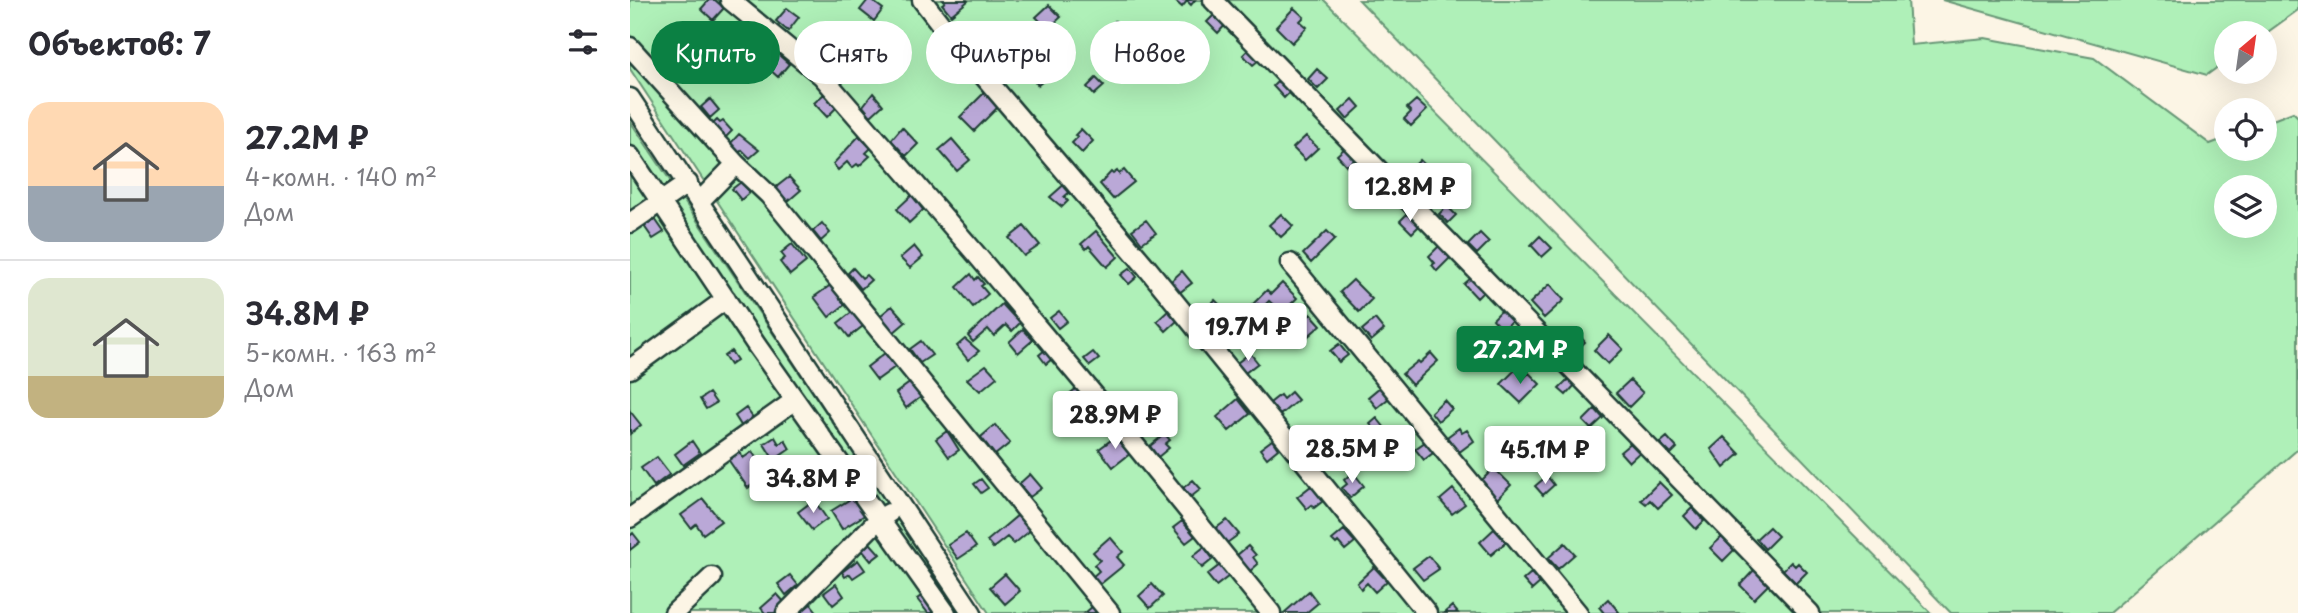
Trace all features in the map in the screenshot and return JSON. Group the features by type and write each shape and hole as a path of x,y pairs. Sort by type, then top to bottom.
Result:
{"street":[{"path":"730,0 822,76 993,274 1270,613"},
{"path":"922,0 1148,269 1427,613"},
{"path":"1213,0 1810,613"},
{"path":"630,47 736,164 769,195 1110,613"},
{"path":"630,98 972,613"},
{"path":"630,156 795,400 946,613"},
{"path":"700,201 736,164"},
{"path":"630,223 688,183"},
{"path":"1290,263 1578,613"},
{"path":"630,369 726,299"},
{"path":"630,518 795,400"},
{"path":"786,613 880,518 901,507"},
{"path":"674,613 712,577"}],"green space":[{"path":"630,0 1324,0 1931,613 989,613 630,69"},
{"path":"1359,0 1908,0 1911,45 1985,38 2094,58 2210,144 2214,142 2214,161 2277,161 2277,118 2293,112 2298,117 2298,449 2109,613 1951,613"},
{"path":"1942,0 2298,0 2298,10 2277,25 2277,21 2214,21 2214,70 2207,75"},
{"path":"630,121 661,167 961,613 630,613"}],"building":[{"path":"709,0 715,0 724,8 713,20 701,9"},
{"path":"868,0 883,9 874,21 860,10"},
{"path":"943,0 968,1 951,15 942,4 945,2"},
{"path":"1174,0 1195,0 1191,5 1187,1 1182,7"},
{"path":"1049,5 1061,17 1057,21 1040,21 1036,17"},
{"path":"787,8 799,17 788,31 780,21 776,21"},
{"path":"1294,8 1304,17 1300,21 1307,27 1292,43 1276,27"},
{"path":"1216,13 1227,23 1218,33 1208,21"},
{"path":"1249,49 1259,60 1253,65 1243,55"},
{"path":"780,56 789,64 780,75"},
{"path":"1317,69 1328,79 1318,89 1308,79"},
{"path":"1279,80 1290,92 1284,98 1273,86"},
{"path":"1090,84 1104,86 1094,95 1087,87"},
{"path":"986,91 1000,105 974,131 960,117"},
{"path":"873,93 883,105 871,116 863,106"},
{"path":"824,94 836,108 827,117 814,103"},
{"path":"710,99 719,110 710,118 701,107"},
{"path":"1353,99 1360,107 1347,119 1340,111"},
{"path":"1416,100 1427,110 1411,126 1404,119 1411,112 1407,108"},
{"path":"717,120 720,123 723,121 732,131 724,139 712,125"},
{"path":"902,127 918,144 906,156 891,140"},
{"path":"1081,129 1093,141 1082,153 1072,143"},
{"path":"739,134 759,150 750,158 742,150 738,154 729,145"},
{"path":"859,136 871,148 866,153 870,156 859,166 857,164 852,168 847,162 838,170 833,164"},
{"path":"1306,136 1318,148 1305,160 1293,148"},
{"path":"952,139 970,160 957,171 939,150"},
{"path":"1345,148 1355,159 1347,166 1337,155"},
{"path":"1420,160 1432,172 1420,184 1408,172"},
{"path":"1124,170 1134,182 1113,199 1100,184 1111,172 1113,174 1117,171 1119,174"},
{"path":"789,177 801,190 787,202 775,188"},
{"path":"1376,180 1388,192 1382,198 1371,186"},
{"path":"741,182 750,192 741,200 732,189"},
{"path":"1067,182 1073,189 1064,197 1068,201 1062,207 1050,197"},
{"path":"912,195 923,210 909,223 897,209"},
{"path":"1447,206 1456,215 1448,223 1439,214"},
{"path":"1408,213 1420,225 1412,233 1400,221"},
{"path":"1281,214 1293,226 1281,237 1269,225"},
{"path":"655,219 664,232 653,239 644,226"},
{"path":"1146,220 1156,233 1142,243 1132,230"},
{"path":"822,223 830,233 821,241 813,231"},
{"path":"1024,226 1040,245 1024,256 1009,238"},
{"path":"1096,231 1118,257 1107,267 1089,246 1086,249 1081,244"},
{"path":"1327,231 1335,239 1311,263 1303,254"},
{"path":"1480,233 1489,242 1477,254 1468,245"},
{"path":"1540,236 1552,248 1542,257 1531,245"},
{"path":"792,244 806,262 790,275 780,262 785,258 781,253"},
{"path":"1440,245 1451,257 1437,271 1429,256"},
{"path":"914,246 923,257 910,268 900,258"},
{"path":"853,268 862,278 866,275 871,280 861,289 848,273"},
{"path":"1130,268 1137,277 1129,284 1121,275"},
{"path":"1182,271 1192,283 1179,293 1170,282"},
{"path":"971,274 975,280 978,277 984,284 981,286 988,294 973,307 957,287"},
{"path":"1471,278 1484,291 1477,298 1464,284"},
{"path":"1353,280 1372,299 1359,312 1340,292"},
{"path":"1282,283 1297,298 1282,313 1269,301 1262,308 1258,304 1255,308 1252,305 1267,290 1271,294"},
{"path":"832,284 847,303 829,317 814,297"},
{"path":"1550,284 1564,300 1544,318 1530,303"},
{"path":"1215,300 1231,316 1217,329 1202,312"},
{"path":"1002,304 1014,317 1019,312 1025,318 1012,331 1006,325 994,336 988,329 973,342 968,336"},
{"path":"892,306 906,322 893,333 880,316"},
{"path":"1502,310 1512,321 1503,330 1493,319"},
{"path":"1059,311 1067,321 1058,328 1050,318"},
{"path":"1168,311 1177,321 1166,331 1157,321"},
{"path":"852,312 863,326 849,337 838,323"},
{"path":"1311,314 1321,325 1306,338 1296,327"},
{"path":"1375,319 1384,330 1371,341 1362,330"},
{"path":"1023,329 1033,340 1018,353 1009,342"},
{"path":"1575,331 1585,342 1574,353 1564,341"},
{"path":"1609,335 1623,349 1608,364 1594,350"},
{"path":"965,339 979,351 968,360 957,346"},
{"path":"921,341 932,355 920,363 910,349"},
{"path":"1339,344 1348,355 1339,362 1330,351"},
{"path":"1046,349 1053,358 1046,364 1039,355"},
{"path":"731,351 737,360 730,365 724,356"},
{"path":"1093,352 1099,359 1090,366 1084,359"},
{"path":"885,353 895,367 877,380 867,367"},
{"path":"1250,353 1258,363 1245,373 1237,363"},
{"path":"1431,353 1438,361 1412,385 1402,374"},
{"path":"986,365 997,377 980,391 967,379"},
{"path":"1515,370 1524,378 1529,373 1540,384 1521,403 1501,384"},
{"path":"1569,379 1575,385 1566,395 1559,389"},
{"path":"1630,380 1643,393 1629,407 1616,393"},
{"path":"911,382 921,397 906,408 896,393"},
{"path":"1380,387 1389,398 1377,408 1368,397"},
{"path":"1077,388 1087,402 1078,409 1068,395"},
{"path":"1291,392 1298,400 1280,415 1270,403 1280,395 1283,399"},
{"path":"709,393 716,403 706,409 700,399"},
{"path":"1123,395 1135,408 1125,416 1114,403"},
{"path":"1238,399 1250,414 1229,431 1217,417"},
{"path":"1444,400 1452,409 1438,421 1431,412"},
{"path":"746,408 754,419 742,427 735,416"},
{"path":"1595,409 1603,418 1591,429 1583,421"},
{"path":"630,411 641,425 630,434"},
{"path":"1377,418 1385,428 1378,433 1370,424"},
{"path":"995,425 1010,443 995,455 981,437"},
{"path":"1459,428 1462,433 1467,430 1474,441 1458,453 1447,437"},
{"path":"947,431 959,450 949,457 936,439"},
{"path":"1165,434 1170,440 1165,444 1169,448 1158,457 1150,446"},
{"path":"1118,435 1131,453 1113,467 1099,449"},
{"path":"1310,435 1319,447 1310,454 1300,443"},
{"path":"775,437 779,444 785,440 790,449 774,460 764,444"},
{"path":"1667,437 1677,448 1671,454 1660,443"},
{"path":"1724,437 1740,454 1724,468 1711,449"},
{"path":"1272,440 1278,449 1267,458 1260,449"},
{"path":"692,441 700,453 683,465 675,454"},
{"path":"1425,442 1433,453 1424,460 1415,449"},
{"path":"1632,442 1640,452 1629,462 1620,452"},
{"path":"736,447 743,458 752,452 764,468 752,477 756,482 748,488 725,455"},
{"path":"657,457 670,474 654,486 641,468"},
{"path":"833,467 846,484 832,493 820,476"},
{"path":"1494,468 1511,485 1497,499 1480,482"},
{"path":"1353,472 1364,486 1350,498 1342,488 1347,484 1344,480"},
{"path":"1030,474 1042,488 1030,497 1019,484"},
{"path":"1547,476 1554,485 1543,495 1535,486"},
{"path":"981,479 988,488 981,493 974,484"},
{"path":"1193,480 1201,489 1191,497 1183,488"},
{"path":"1659,482 1672,495 1658,508 1650,500 1646,504 1641,500"},
{"path":"1311,486 1323,501 1314,508 1312,505 1307,509 1297,497"},
{"path":"1453,489 1465,504 1452,514 1440,500"},
{"path":"857,495 868,513 842,529 831,511"},
{"path":"703,499 721,521 703,534 696,524 691,528 681,515"},
{"path":"814,500 827,519 812,530 798,512"},
{"path":"1692,508 1704,521 1696,529 1684,516"},
{"path":"1018,515 1031,530 1014,544 1007,537 993,548 987,541"},
{"path":"1227,520 1239,534 1227,543 1215,529"},
{"path":"1182,521 1195,536 1186,543 1173,528"},
{"path":"1769,527 1778,536 1765,549 1756,539"},
{"path":"1494,529 1506,542 1491,555 1480,542"},
{"path":"1344,530 1355,542 1345,550 1332,540"},
{"path":"633,533 640,542 630,550 630,536"},
{"path":"966,533 976,547 958,559 948,545"},
{"path":"1110,537 1123,552 1117,557 1124,565 1098,586 1091,578 1099,571 1094,565 1100,560 1093,552"},
{"path":"1722,537 1734,550 1723,561 1710,548"},
{"path":"870,543 880,554 871,561 862,550"},
{"path":"1565,543 1575,554 1558,569 1548,558"},
{"path":"1248,546 1256,555 1253,557 1258,564 1249,572 1236,556"},
{"path":"1204,547 1213,559 1202,568 1193,556"},
{"path":"1429,556 1439,569 1423,580 1413,568"},
{"path":"858,560 865,570 853,578 850,574 845,577 842,572"},
{"path":"1791,562 1795,566 1798,563 1807,572 1796,583 1783,570"},
{"path":"1220,565 1229,576 1216,586 1207,575"},
{"path":"1374,567 1387,581 1375,592 1367,583 1361,589 1357,583"},
{"path":"1755,569 1770,583 1754,599 1740,585"},
{"path":"1531,573 1540,583 1532,590 1523,580"},
{"path":"1005,574 1020,591 1005,604 990,587"},
{"path":"790,575 798,585 786,595 778,584"},
{"path":"836,584 844,596 833,605 824,593"},
{"path":"1152,584 1163,596 1150,608 1139,596"},
{"path":"1309,591 1318,603 1306,613 1284,613"},
{"path":"777,594 786,604 775,613 765,613 761,608"},
{"path":"924,594 938,613 928,613 917,599"},
{"path":"1608,599 1618,613 1604,613 1599,607"},
{"path":"811,604 818,613 802,611"},
{"path":"1093,606 1098,613 1085,613"},
{"path":"1452,606 1458,613 1444,613"}]}
